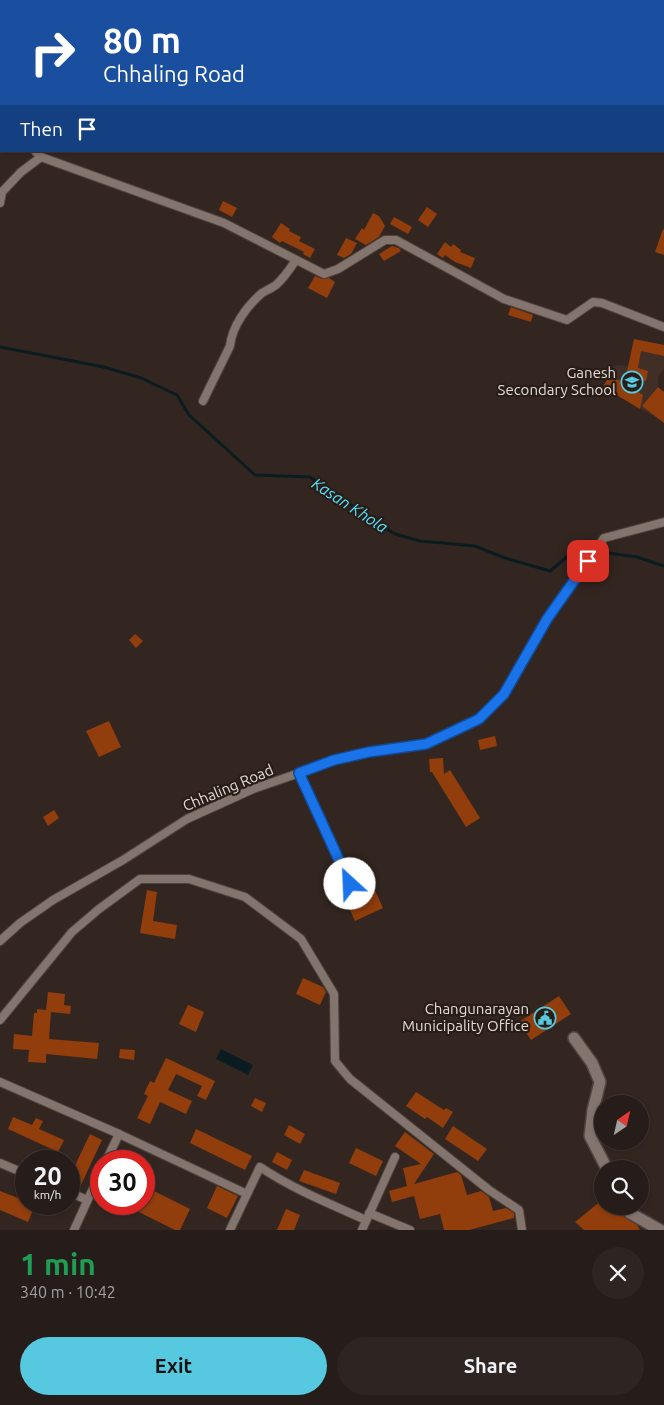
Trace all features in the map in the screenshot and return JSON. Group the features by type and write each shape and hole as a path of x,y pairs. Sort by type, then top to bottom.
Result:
{"street":[{"path":"0,203 2,192 38,154 224,223 324,274 338,269 385,240 396,240 504,300 567,320 593,302 602,303 664,327"},
{"path":"203,401 230,346 231,338 239,319 262,294 289,271 296,260"},
{"name":"Chhaling Road","path":"0,941 20,923 53,900 123,860 187,819 253,789 334,760 369,752 426,744 479,719 504,694 547,619 604,538 664,522"},
{"path":"299,773 350,884"},
{"path":"0,1020 72,932 99,909 140,879 189,879 246,897 301,939 334,994 335,1061 350,1079 489,1190 519,1210 522,1230"},
{"path":"574,1038 592,1063 600,1082 593,1110 590,1136 602,1160"},
{"path":"0,1082 119,1134 247,1194"},
{"path":"111,1150 119,1134"},
{"path":"362,1230 394,1157"},
{"path":"0,1163 15,1169"},
{"path":"230,1230 260,1168 312,1196 367,1217 410,1230"},
{"path":"74,1230 90,1196"},
{"path":"80,1197 88,1200"},
{"path":"634,1215 660,1230"}],"shaded area":[{"name":"Ganesh Secondary School","path":"634,339 664,345 664,369 658,377 658,387 664,392 664,422 603,387 615,365 629,366"},
{"path":"221,1049 253,1065 248,1075 216,1059"}],"building":[{"path":"223,201 237,208 232,217 219,210"},
{"path":"427,207 437,214 428,227 418,220"},
{"path":"373,213 379,216 385,226 379,237 366,245 355,239 362,228 364,230"},
{"path":"394,217 412,227 408,234 390,224"},
{"path":"281,223 290,229 289,231 301,237 299,241 315,249 310,258 303,254 304,252 282,241 280,243 272,237"},
{"path":"664,230 664,255 655,252"},
{"path":"346,238 357,243 351,254 344,258 337,255"},
{"path":"445,242 451,247 453,244 461,250 460,252 475,258 471,268 455,262 445,255 443,258 437,254"},
{"path":"392,246 399,248 401,251 384,261 379,254"},
{"path":"315,276 322,279 329,278 335,282 327,298 308,288"},
{"path":"511,307 533,315 531,322 508,315"},
{"path":"634,339 664,345 664,356 641,351 638,368 648,371 646,381 626,376"},
{"path":"610,375 643,395 640,409 603,387"},
{"path":"658,387 664,392 664,423 642,406"},
{"path":"135,634 143,641 136,648 129,640"},
{"path":"109,721 121,747 99,757 86,731"},
{"path":"495,736 497,746 480,750 478,740"},
{"path":"443,758 444,774 450,770 480,818 466,827 432,772 430,772 429,759"},
{"path":"54,810 59,818 48,826 43,817"},
{"path":"373,886 383,908 355,921 345,899"},
{"path":"147,890 157,892 153,921 177,925 175,939 140,933"},
{"path":"303,978 323,987 326,992 320,1005 296,994"},
{"path":"48,992 65,994 64,1005 71,1006 70,1014 51,1012 49,1039 99,1043 97,1059 46,1054 46,1063 28,1062 29,1050 13,1049 14,1034 32,1036 34,1013 37,1013 37,1009 46,1010"},
{"name":"Changunarayan Municipality Office","path":"559,996 571,1014 531,1040 519,1022"},
{"path":"188,1005 204,1012 196,1032 179,1024"},
{"path":"120,1049 135,1050 134,1060 119,1058"},
{"path":"166,1058 215,1081 206,1100 197,1096 202,1086 176,1074 168,1090 192,1101 186,1114 160,1102 150,1124 137,1118 148,1096 144,1094 150,1081 154,1083"},
{"path":"416,1092 444,1110 446,1108 453,1112 443,1128 406,1106"},
{"path":"255,1098 266,1103 262,1112 251,1106"},
{"path":"13,1117 32,1125 36,1118 43,1121 39,1129 64,1140 59,1150 54,1150 8,1129"},
{"path":"289,1125 305,1134 300,1144 284,1135"},
{"path":"453,1126 487,1149 478,1161 445,1139"},
{"path":"196,1129 252,1156 245,1170 190,1143"},
{"path":"405,1132 434,1154 414,1184 457,1172 461,1175 467,1195 481,1191 489,1197 493,1211 506,1208 514,1213 514,1218 469,1230 444,1230 440,1214 420,1219 414,1196 392,1202 389,1191 407,1186 403,1168 421,1164 395,1146"},
{"path":"90,1134 102,1140 97,1150 90,1150 90,1166 80,1187 80,1155"},
{"path":"356,1148 383,1161 376,1176 349,1163"},
{"path":"277,1152 292,1160 287,1170 272,1162"},
{"path":"304,1170 340,1183 336,1194 299,1181"},
{"path":"217,1186 238,1196 227,1218 207,1208"},
{"path":"0,1191 15,1197 15,1215 31,1215 28,1222 0,1210"},
{"path":"155,1192 190,1209 180,1230 175,1230 145,1215 155,1215"},
{"path":"594,1207 594,1215 623,1215 637,1225 640,1230 584,1230 575,1222"},
{"path":"286,1209 300,1215 294,1230 277,1230"}],"waterway":[{"name":"Kasan Khola","path":"0,347 104,367 141,378 177,395 189,415 255,475 310,477 395,534 420,541 475,546 505,558 550,571 587,543 608,553 637,557 664,566"}],"place":[{"name":"Ganesh Secondary School","path":"632,382"},
{"name":"Changunarayan Municipality Office","path":"545,1018"}],"route":[{"path":"350,884 299,773 334,760 369,752 426,744 479,719 504,694 547,619 588,561"}]}
